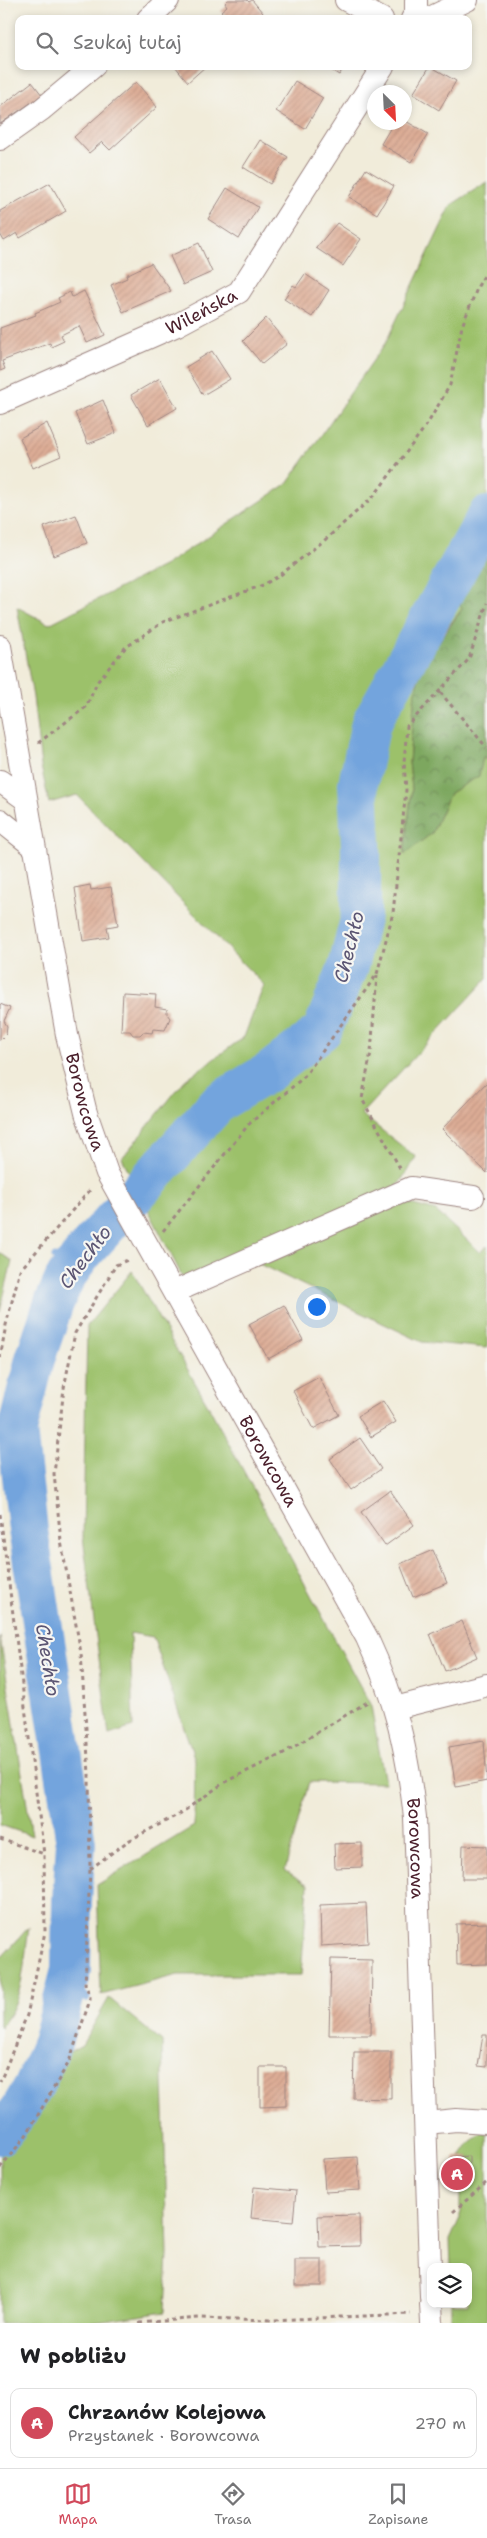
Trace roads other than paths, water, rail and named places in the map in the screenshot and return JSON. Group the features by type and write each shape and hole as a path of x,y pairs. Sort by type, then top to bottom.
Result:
{"street":[{"path":"152,15 168,0"},
{"path":"346,0 374,15"},
{"path":"415,15 416,0"},
{"path":"436,15 467,0"},
{"path":"0,139 41,110 89,70"},
{"name":"Wileńska","path":"0,402 178,325 239,292 379,70"},
{"name":"Borowcowa","path":"0,647 67,1035 86,1113 107,1173 135,1227 154,1242 174,1292 367,1638 392,1698 409,1762 415,1816 431,2309"},
{"path":"0,781 26,805"},
{"path":"0,813 26,805"},
{"path":"0,820 34,847"},
{"path":"174,1292 411,1188 473,1197"},
{"path":"392,1698 487,1684"},
{"path":"426,2123 456,2120 487,2122"}],"waterway":[{"name":"Chechło","path":"0,2135 19,2111 35,2084 52,2043 71,1970 72,1901 76,1843 28,1530 17,1431 35,1359 54,1303 65,1278 84,1252 219,1102 269,1072 322,1031 348,967 361,915 361,845 358,784 371,723 487,516"},
{"path":"55,1257 76,1263"},
{"path":"69,1979 87,1998"},
{"path":"56,2028 70,2036"}],"place":[{"name":"Chrzanów Kolejowa","path":"457,2174"}]}
